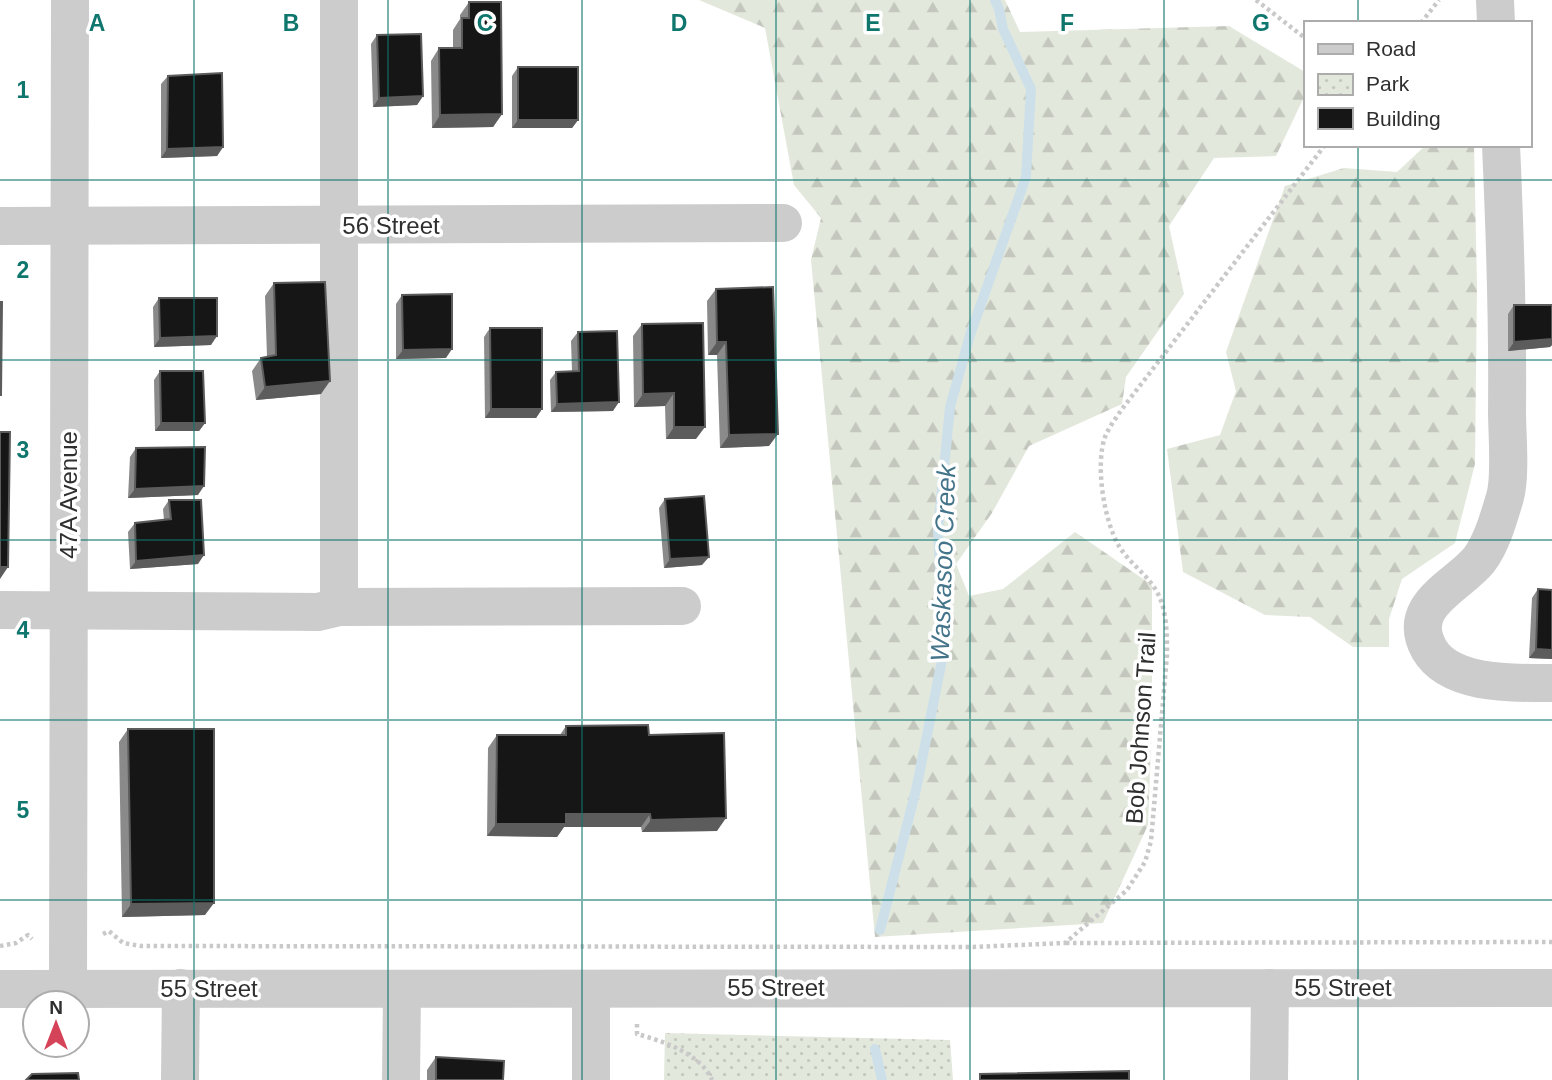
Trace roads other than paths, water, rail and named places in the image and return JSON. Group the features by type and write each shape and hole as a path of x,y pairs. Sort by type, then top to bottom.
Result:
{"street":[{"name":"47A Avenue","path":"68,989 70,0"},
{"path":"339,0 339,607"},
{"path":"1495,0 1496,21"},
{"path":"1501,147 1508,314 1506,493 1492,536 1479,560 1440,595 1426,612 1424,630 1429,649 1448,668 1476,678 1505,683 1552,683"},
{"name":"56 Street","path":"0,226 783,223"},
{"path":"0,610 318,612 339,607 682,606"},
{"path":"180,1080 181,988"},
{"path":"1269,1080 1270,988"},
{"name":"55 Street","path":"68,989 1552,988"},
{"name":"55 Street","path":"0,989 21,989"},
{"path":"591,989 591,1080"},
{"path":"401,1080 402,990"}],"waterway":[{"name":"Waskasoo Creek","path":"880,930 916,790 944,650 938,530 950,407 970,335 1026,177 1031,89 1003,29 995,0"},
{"name":"Waskasoo Creek","path":"875,1049 882,1080"}]}
